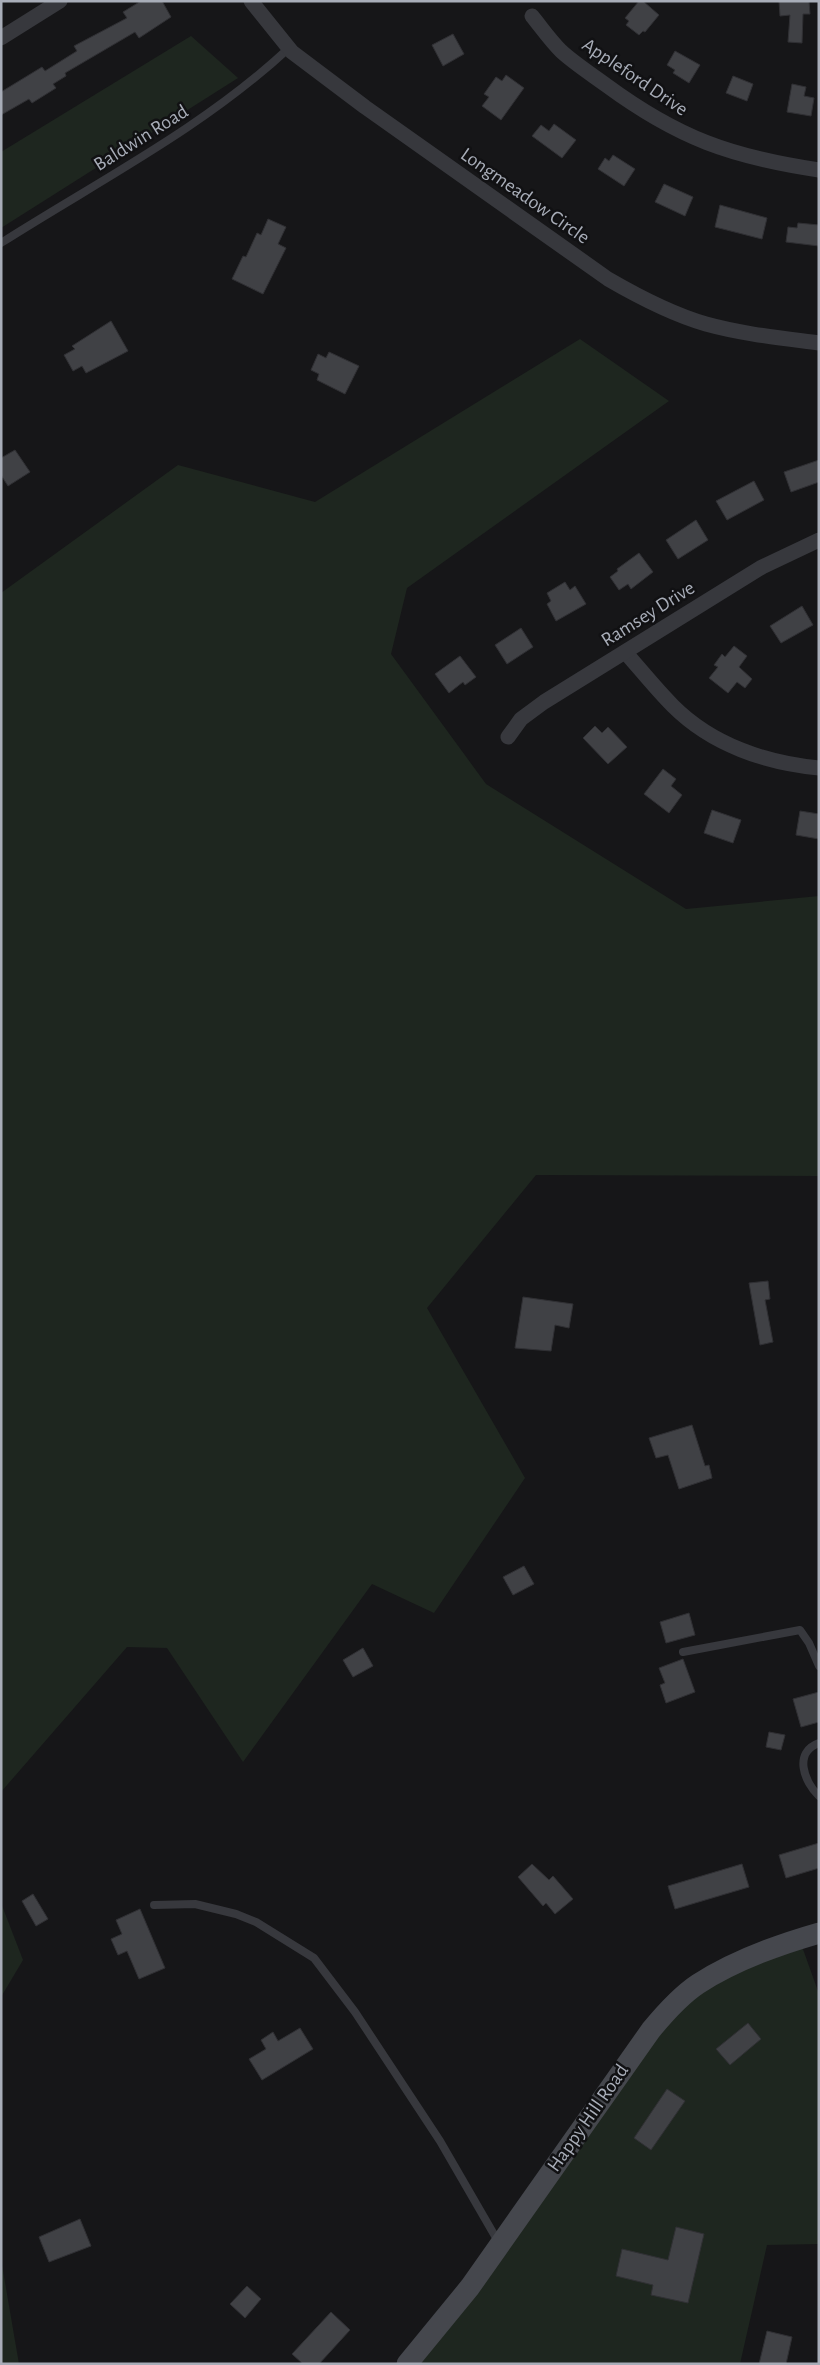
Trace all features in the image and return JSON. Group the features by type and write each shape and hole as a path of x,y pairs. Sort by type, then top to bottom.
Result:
{"street":[{"path":"1,38 38,7 60,1"},
{"name":"Longmeadow Circle","path":"251,1 289,48 365,107 608,279 641,298 706,324 760,335 819,343"},
{"name":"Appleford Drive","path":"532,16 562,52 636,106 670,128 700,141 736,153 819,170"},
{"name":"Ramsey Drive","path":"508,737 521,719 544,702 762,567 819,540"},
{"path":"625,652 673,706 707,732 735,747 765,758 819,768"},
{"name":"Happy Hill Road","path":"407,2364 470,2287 651,2030 672,2006 697,1984 731,1966 775,1946 819,1932"}],"lane":[{"name":"Baldwin Road","path":"1,243 185,131 246,86 289,48"},
{"path":"683,1652 800,1630 809,1643 819,1666"},
{"path":"819,1743 806,1752 803,1762 808,1784 819,1796"},
{"path":"154,1905 194,1904 236,1914 256,1922 314,1958 355,2012 440,2141 500,2245"}],"shaded area":[{"path":"191,36 238,78 1,228 1,152"},
{"path":"580,339 669,401 407,588 391,654 486,784 686,909 819,896 819,1176 536,1175 427,1308 525,1478 434,1613 372,1584 243,1762 167,1648 127,1647 1,1792 1,593 178,465 315,502"},
{"path":"1,1903 23,1960 1,1997"},
{"path":"799,1938 819,1994 819,2244 767,2245 740,2364 407,2364 664,2014"},
{"path":"1,2259 19,2364 1,2364"}],"building":[{"path":"141,1 162,1 171,17 139,38 135,32 65,73 66,76 53,84 56,88 32,103 29,99 1,115 1,92 42,67 45,71 77,51 74,46 127,18 123,12"},
{"path":"639,1 643,1 659,15 645,32 643,31 639,35 626,25 629,21 625,18"},
{"path":"779,1 809,1 810,14 803,14 802,43 788,42 790,15 780,16"},
{"path":"453,34 464,54 443,66 432,45"},
{"path":"675,51 700,65 689,83 673,73 675,70 667,65"},
{"path":"506,75 524,88 501,120 482,106 489,97 484,94 496,77 502,81"},
{"path":"733,76 753,84 747,101 726,93"},
{"path":"792,84 806,87 804,96 814,98 811,116 787,112"},
{"path":"554,124 576,140 562,158 532,136 541,125 549,131"},
{"path":"613,155 635,169 624,186 598,169 605,158 609,161"},
{"path":"664,184 693,197 685,216 655,202"},
{"path":"720,205 767,218 762,239 715,227"},
{"path":"268,219 286,227 278,244 286,248 263,294 232,279 243,256 246,257 257,233 261,235"},
{"path":"798,223 819,225 819,246 786,242 788,227 797,228"},
{"path":"111,321 128,351 86,373 82,366 73,371 64,355 75,349 72,346"},
{"path":"329,352 359,366 345,394 317,380 319,374 311,370 318,354 326,358"},
{"path":"15,450 30,472 8,486 1,475 1,458"},
{"path":"819,460 819,482 791,492 784,472"},
{"path":"754,481 764,500 727,520 716,501"},
{"path":"696,520 708,540 678,559 666,540"},
{"path":"639,553 653,572 631,589 628,584 619,590 610,577 618,571 617,569"},
{"path":"565,582 570,590 575,586 586,604 556,621 547,604 551,601 547,593"},
{"path":"802,606 813,625 781,643 770,626"},
{"path":"521,628 533,647 507,664 495,645"},
{"path":"734,646 747,656 739,667 752,679 745,688 737,682 728,693 709,678 718,667 714,665 722,654 725,657"},
{"path":"460,656 476,677 465,685 463,682 449,693 435,674"},
{"path":"595,726 602,733 608,727 627,747 608,764 583,738"},
{"path":"663,769 676,779 671,786 682,795 669,813 644,794"},
{"path":"712,810 741,820 733,843 704,833"},
{"path":"800,811 819,814 819,839 796,835"},
{"path":"768,1281 770,1299 765,1300 773,1342 760,1345 749,1283"},
{"path":"523,1297 573,1304 569,1328 555,1325 551,1351 515,1348"},
{"path":"692,1425 705,1466 709,1465 712,1478 679,1489 668,1455 656,1458 649,1438"},
{"path":"524,1566 534,1584 513,1595 503,1577"},
{"path":"689,1613 695,1635 666,1643 660,1622"},
{"path":"363,1648 373,1666 353,1677 343,1660"},
{"path":"683,1659 695,1692 666,1703 660,1685 665,1683 659,1668"},
{"path":"819,1692 819,1722 801,1727 793,1699"},
{"path":"769,1732 785,1735 781,1750 766,1747"},
{"path":"819,1843 819,1868 786,1878 779,1855"},
{"path":"532,1864 549,1880 553,1876 573,1899 555,1914 546,1903 543,1906 518,1877"},
{"path":"742,1864 749,1887 675,1909 668,1886"},
{"path":"33,1894 48,1919 36,1926 22,1901"},
{"path":"140,1909 165,1968 139,1979 127,1951 118,1955 111,1939 122,1934 116,1920"},
{"path":"748,2023 761,2039 730,2065 716,2049"},
{"path":"300,2028 313,2049 262,2080 249,2059 266,2049 261,2040 273,2032 278,2041"},
{"path":"667,2089 685,2101 651,2150 634,2138"},
{"path":"80,2219 91,2246 49,2262 39,2237"},
{"path":"676,2227 704,2234 688,2303 651,2295 653,2285 616,2276 622,2249 668,2260"},
{"path":"247,2286 261,2299 245,2318 230,2304"},
{"path":"331,2312 350,2330 319,2364 303,2364 292,2354"},
{"path":"767,2331 792,2337 786,2364 759,2364"}]}
